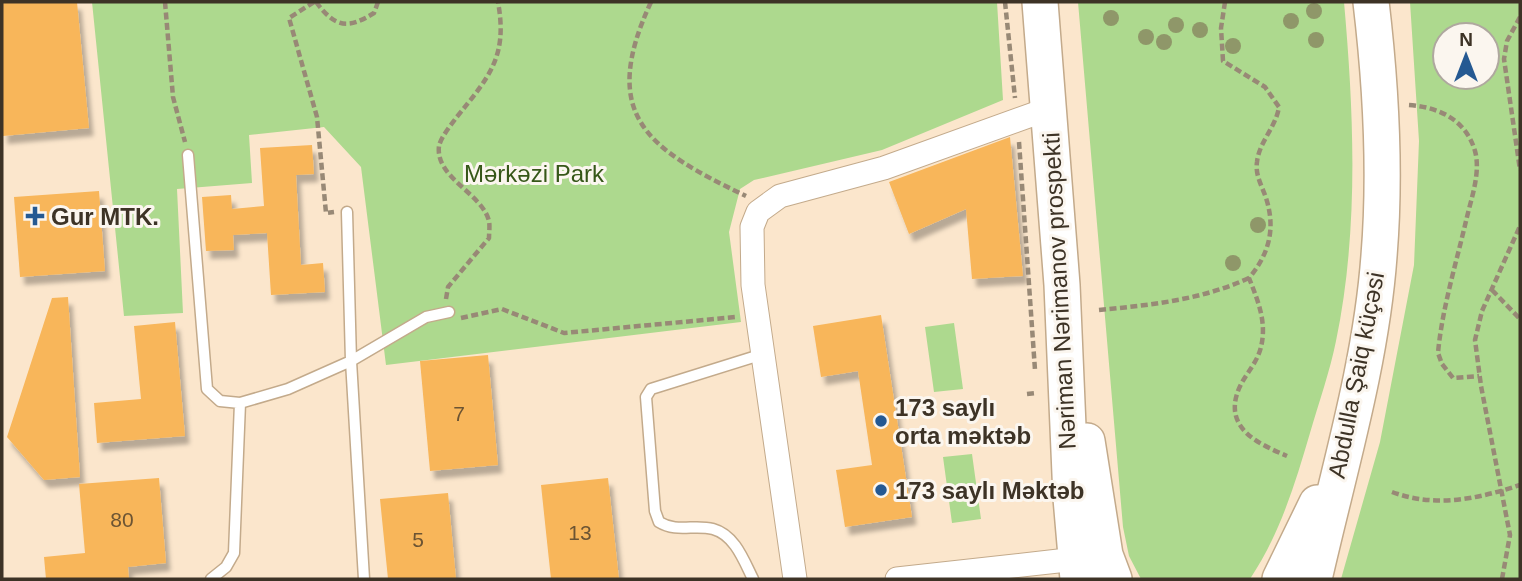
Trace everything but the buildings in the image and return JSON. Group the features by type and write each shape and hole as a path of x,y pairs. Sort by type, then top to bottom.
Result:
{"main road":[{"name":"Nəriman Nərimanov prospekti","path":"1040,2 1032,107 1062,285 1077,569"},
{"name":"Abdulla Şaiq küçəsi","path":"1314,579 1372,317 1379,258 1383,160 1370,2"},
{"path":"1062,285 1105,555 1114,579"},
{"path":"1280,579 1344,447"}],"street":[{"path":"795,579 751,249 751,227 758,212 780,196 884,167 1032,107"},
{"path":"897,579 1077,569"}],"lane":[{"path":"188,155 206,389 220,401 240,404 288,389 351,361 426,317 449,312"},
{"path":"347,212 351,361 364,579"},
{"path":"753,579 738,547 714,529 669,528 659,522 655,511 646,397 651,389 763,354"},
{"path":"211,579 226,567 234,553 240,404"}],"path":[{"path":"165,2 173,97 188,155"},
{"path":"347,212 326,213 317,117 289,18 315,2 327,17 343,25 360,22 374,13 378,2"},
{"path":"498,2 503,27 500,53 489,77 450,126 439,146 443,167 474,197 489,220 489,238 448,287 446,300 449,312 462,318 502,309 564,333 748,316"},
{"path":"651,2 633,41 627,82 637,116 664,151 686,167 748,196"},
{"path":"1005,2 1032,107"},
{"path":"1099,310 1166,303 1217,290 1249,278 1269,247 1270,220 1256,172 1257,159 1277,118 1279,107 1265,87 1223,61 1220,28 1225,2"},
{"path":"1520,17 1507,41 1504,59 1520,170"},
{"path":"1409,105 1430,107 1449,115 1461,127 1475,152 1474,183 1438,353 1442,364 1453,378 1479,376"},
{"path":"1502,579 1510,535 1479,376 1475,340 1482,311 1520,226"},
{"path":"1249,278 1264,323 1256,361 1238,390 1237,421 1248,438 1287,456"},
{"path":"1492,290 1520,319"},
{"path":"1027,394 1036,393"},
{"path":"1392,492 1431,502 1475,499 1520,485"}],"green space":[{"name":"Mərkəzi Park","path":"92,2 997,2 1003,100 882,150 754,180 740,189 729,232 741,322 386,365 361,167 324,127 249,135 252,183 177,189 183,313 124,316"},
{"path":"1078,2 1344,2 1352,172 1343,299 1331,364 1292,490 1270,544 1250,579 1141,579 1129,556 1123,527"},
{"path":"1410,2 1520,2 1520,579 1341,579 1380,442 1414,265 1419,141"},
{"path":"954,323 963,389 934,392 925,327"},
{"path":"972,454 981,519 952,523 943,457"}],"place":[{"name":"Gur MTK.","path":"35,216"},
{"name":"173 saylı orta məktəb","path":"881,421"},
{"name":"173 saylı Məktəb","path":"881,490"}]}
